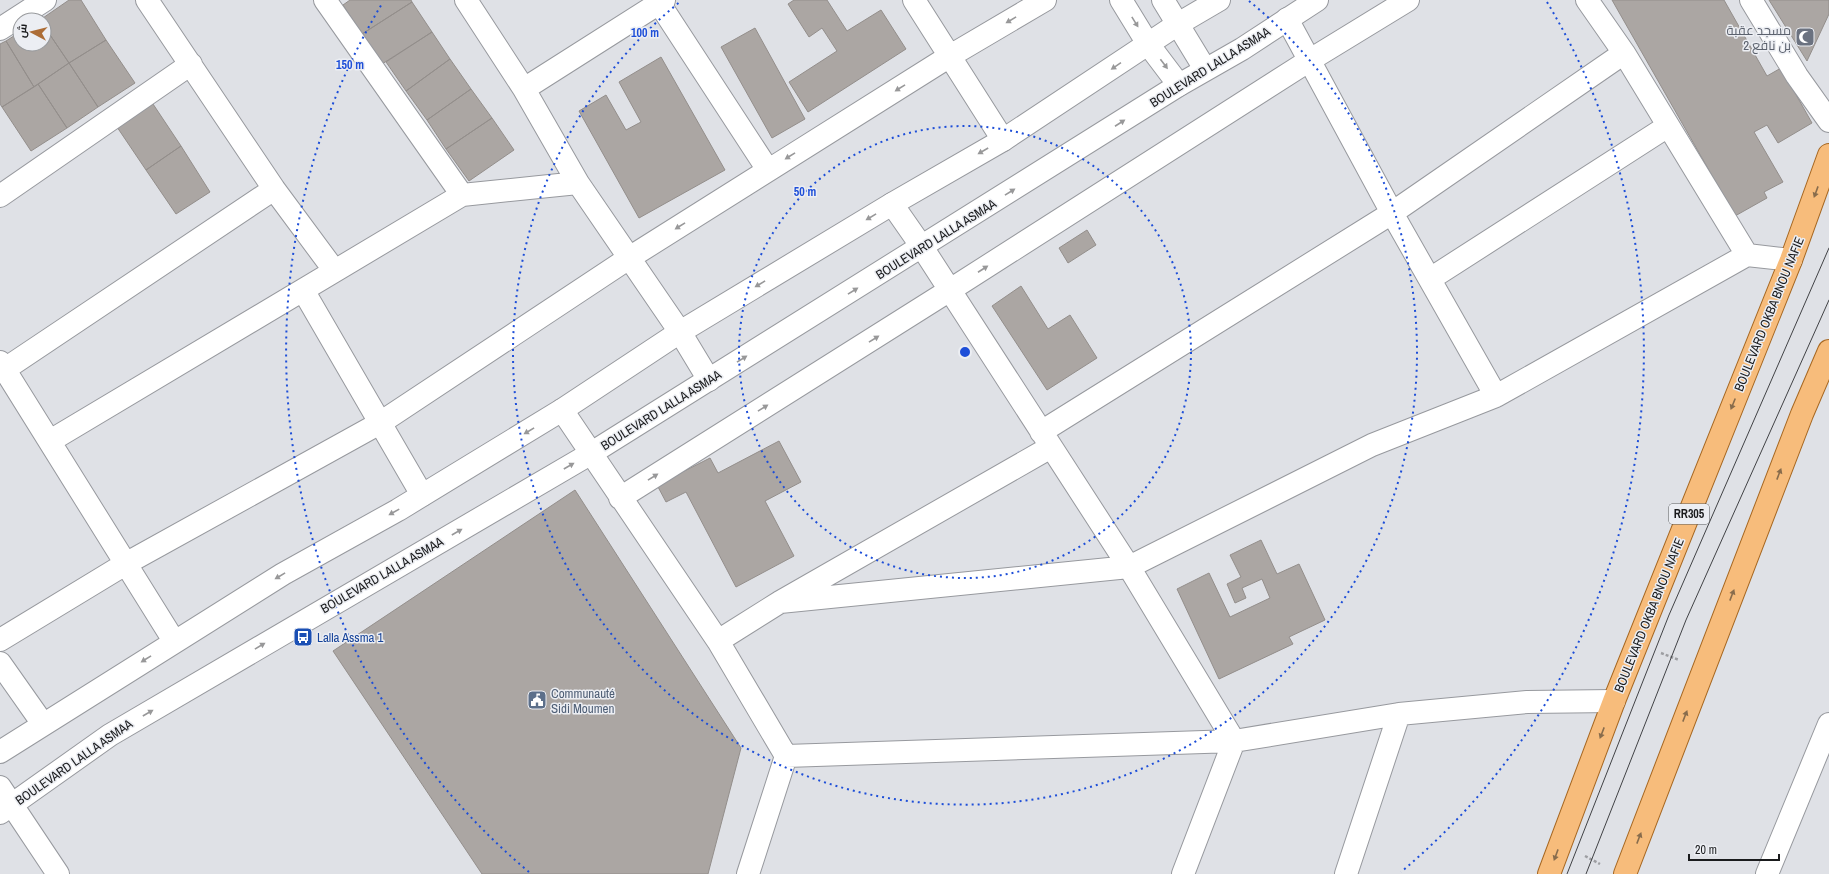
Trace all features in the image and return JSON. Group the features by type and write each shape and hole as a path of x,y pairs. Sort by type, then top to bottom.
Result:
{"main road":[{"name":"BOULEVARD OKBA BNOU NAFIE","path":"1549,874 1614,701 1791,260 1829,155"},
{"path":"1625,874 1802,414 1829,351"}],"street":[{"path":"0,29 46,0"},
{"path":"147,0 274,189 334,270"},
{"path":"325,0 462,195"},
{"path":"466,0 524,89 578,183 680,332 709,380"},
{"path":"914,0 1003,140"},
{"path":"0,640 127,563 380,423 629,258 950,56 1045,0"},
{"path":"1121,0 1148,44 1179,85"},
{"path":"1163,0 1206,69"},
{"path":"0,752 174,641 283,574 422,495 562,410 680,332 892,204 1003,140 1178,24 1219,0"},
{"name":"BOULEVARD LALLA ASMAA","path":"6,809 110,735 590,454 1179,85 1242,49 1317,0"},
{"path":"620,498 950,290 1310,60 1408,0"},
{"path":"1588,0 1624,53 1747,255"},
{"path":"1750,0 1797,76 1829,120"},
{"path":"524,89 661,1 768,170"},
{"path":"1287,19 1392,213 1496,396"},
{"path":"718,641 1046,440 1392,213 1624,53"},
{"path":"0,196 191,64"},
{"path":"1430,279 1668,126"},
{"path":"50,441 334,270 462,195 578,183"},
{"path":"174,641 127,563 2,366 274,189"},
{"path":"892,204 922,247 1129,567 1234,741"},
{"path":"780,602 1129,567 1372,445 1496,396 1747,255 1791,260"},
{"path":"303,290 422,495"},
{"path":"562,410 590,454 718,641 786,756 748,874"},
{"path":"0,662 43,724"},
{"path":"786,756 1234,741 1399,714 1527,702 1614,701"},
{"path":"1346,874 1399,714"},
{"path":"1767,874 1829,724"},
{"path":"1183,874 1234,741"},
{"path":"0,787 6,809 58,874"}],"path":[{"path":"1637,644 1704,670"},
{"path":"1560,843 1603,865"}],"building":[{"path":"69,0 81,0 106,40 69,63 52,38 52,12"},
{"path":"350,0 411,0 412,2 362,34 343,5"},
{"path":"794,0 827,0 847,31 881,10 906,49 808,112 789,82 837,51 822,28 809,37 788,4"},
{"path":"1612,0 1724,0 1767,76 1781,68 1812,123 1778,143 1767,125 1754,132 1783,182 1764,192 1767,198 1735,216"},
{"name":"مسجد عقبة بن نافع 2","path":"1769,0 1829,0 1829,14 1807,61"},
{"path":"412,2 432,32 382,64 362,34"},
{"path":"755,28 805,119 772,138 721,47"},
{"path":"432,32 450,59 406,91 386,62"},
{"path":"12,37 12,51 6,41"},
{"path":"52,38 69,63 34,87 13,52 52,52"},
{"path":"106,40 135,83 98,107 69,63"},
{"path":"6,41 34,87 2,107 0,104 0,44"},
{"path":"661,57 725,170 639,218 579,111 606,95 626,130 641,122 619,82"},
{"path":"450,59 471,89 427,120 406,91"},
{"path":"69,63 98,107 67,128 38,84"},
{"path":"38,84 67,128 31,151 2,107"},
{"path":"471,89 492,118 446,149 427,120"},
{"path":"153,104 181,146 146,170 117,127"},
{"path":"492,118 514,150 469,181 446,149"},
{"path":"181,146 210,192 176,214 146,170"},
{"path":"1087,230 1096,245 1068,263 1059,248"},
{"path":"1021,286 1048,329 1070,315 1097,358 1047,390 992,306"},
{"path":"779,441 801,482 765,501 794,556 736,587 686,492 666,502 657,485 710,458 718,473"},
{"name":"Communauté Sidi Moumen","path":"575,490 741,748 708,874 482,874 333,651"},
{"path":"1261,540 1277,574 1299,564 1325,620 1289,637 1293,644 1219,679 1177,589 1209,573 1230,617 1270,598 1262,579 1242,588 1246,598 1235,603 1227,584 1241,577 1230,555"}],"tram line":[{"path":"1567,874 1669,615 1829,248"},
{"path":"1586,874 1686,620 1829,300"}],"place":[{"name":"مسجد عقبة بن نافع 2","path":"1805,37"},
{"name":"Lalla Assma 1","path":"303,637"},
{"name":"Communauté Sidi Moumen","path":"537,700"}]}
